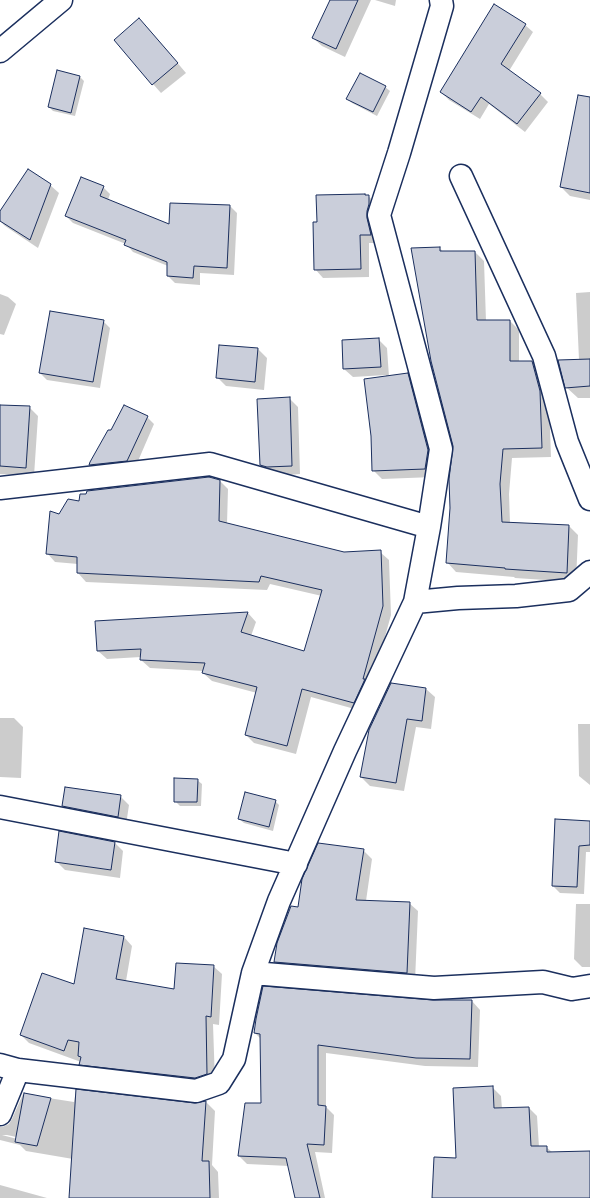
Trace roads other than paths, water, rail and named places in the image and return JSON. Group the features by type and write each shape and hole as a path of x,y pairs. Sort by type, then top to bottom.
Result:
{"street":[{"path":"0,51 62,0"},
{"path":"0,1114 9,1067 196,1091 219,1083 234,1059 253,973 279,901 345,751 415,602 430,527 441,449 379,215 399,153 440,13 442,6 441,0"},
{"path":"461,176 544,356 567,442 590,499"},
{"path":"0,488 210,464 430,527"},
{"path":"415,602 458,598 516,596 569,590 590,572"},
{"path":"0,806 296,864"},
{"path":"253,973 434,988 543,982 572,989 590,986"}]}
